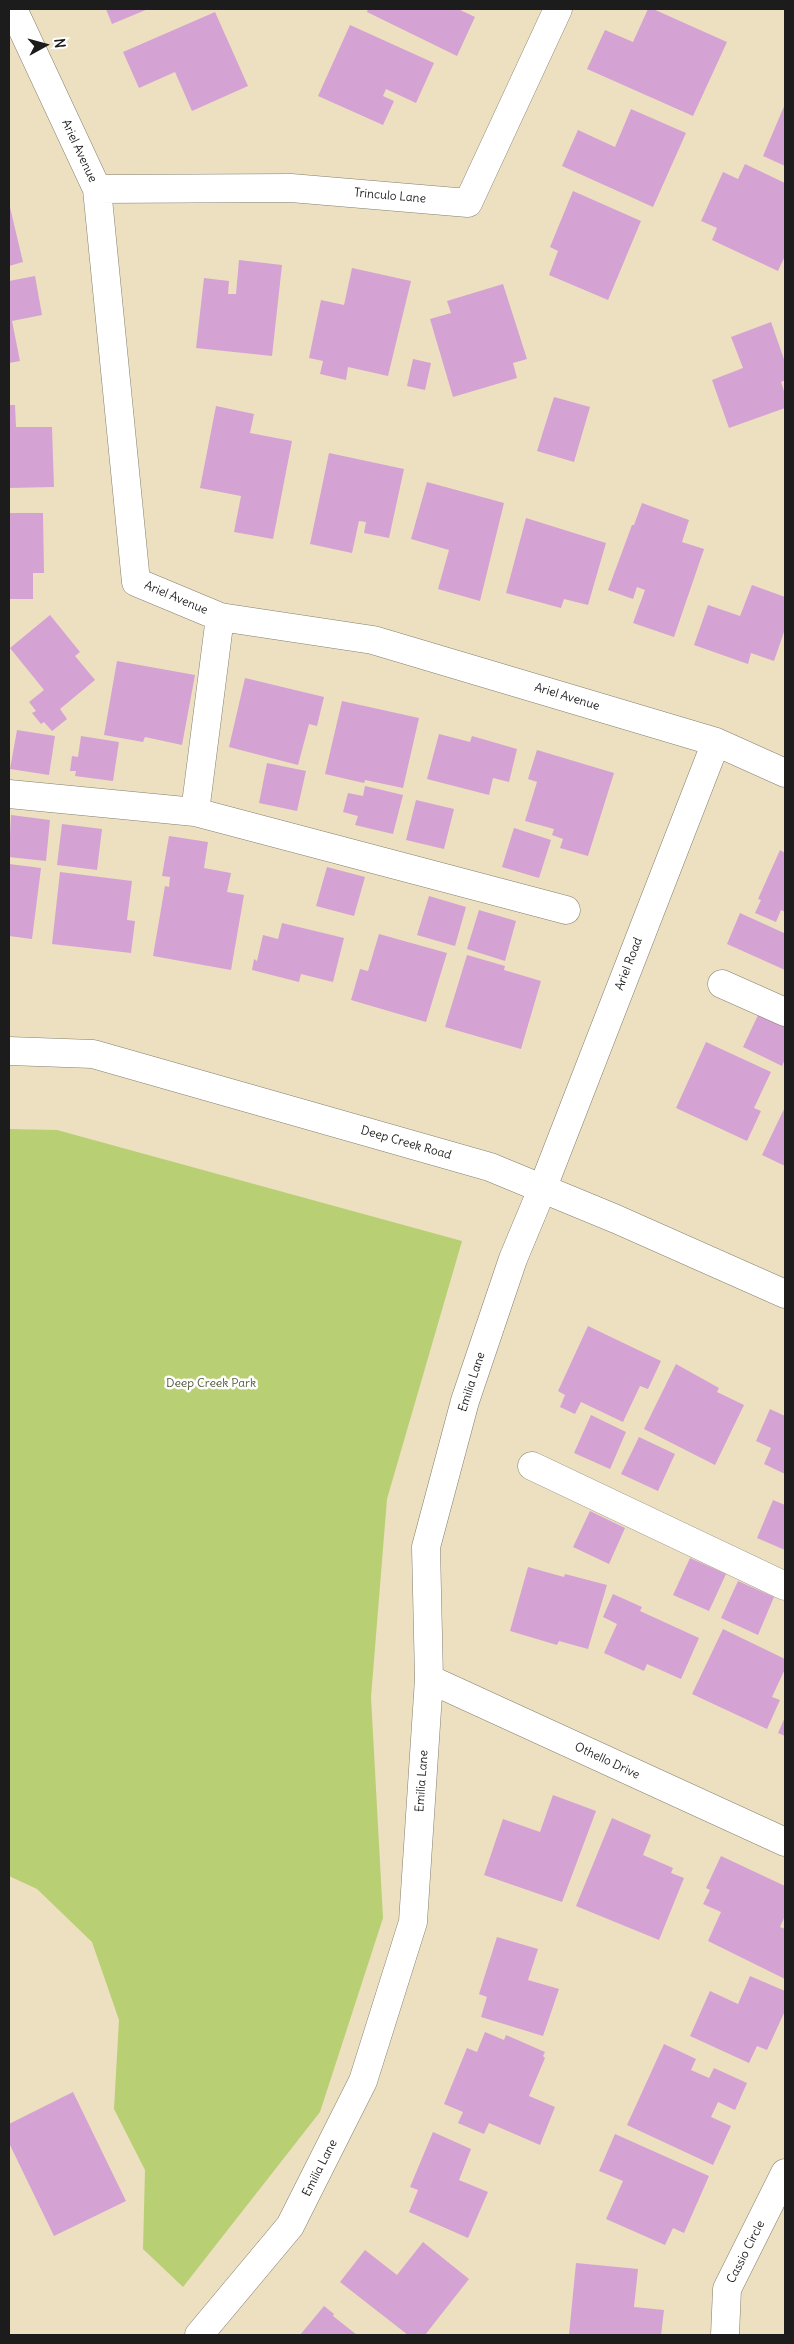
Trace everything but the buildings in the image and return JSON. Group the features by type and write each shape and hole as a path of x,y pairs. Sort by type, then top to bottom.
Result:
{"street":[{"name":"Ariel Avenue","path":"13,9 97,189 136,582 220,617 373,640 716,742 785,773"},
{"name":"Trinculo Lane","path":"97,189 291,188 468,203 558,9"},
{"path":"195,812 220,617"},
{"name":"Ariel Road","path":"543,1187 716,742"},
{"path":"9,794 195,812 566,910"},
{"path":"722,984 785,1012"},
{"name":"Deep Creek Road","path":"9,1052 93,1054 490,1167 543,1187 785,1294"},
{"name":"Emilia Lane","path":"199,2335 290,2226 363,2082 413,1922 429,1679 426,1547 465,1401 513,1259 543,1187"},
{"path":"532,1466 785,1586"},
{"name":"Othello Drive","path":"429,1679 785,1842"},
{"name":"Cassio Circle","path":"725,2335 727,2289 785,2173"}],"green space":[{"name":"Deep Creek Park","path":"9,1129 57,1130 462,1241 387,1499 371,1697 383,1918 320,2112 183,2287 143,2249 145,2170 114,2109 119,2020 92,1942 37,1889 9,1876"}]}
